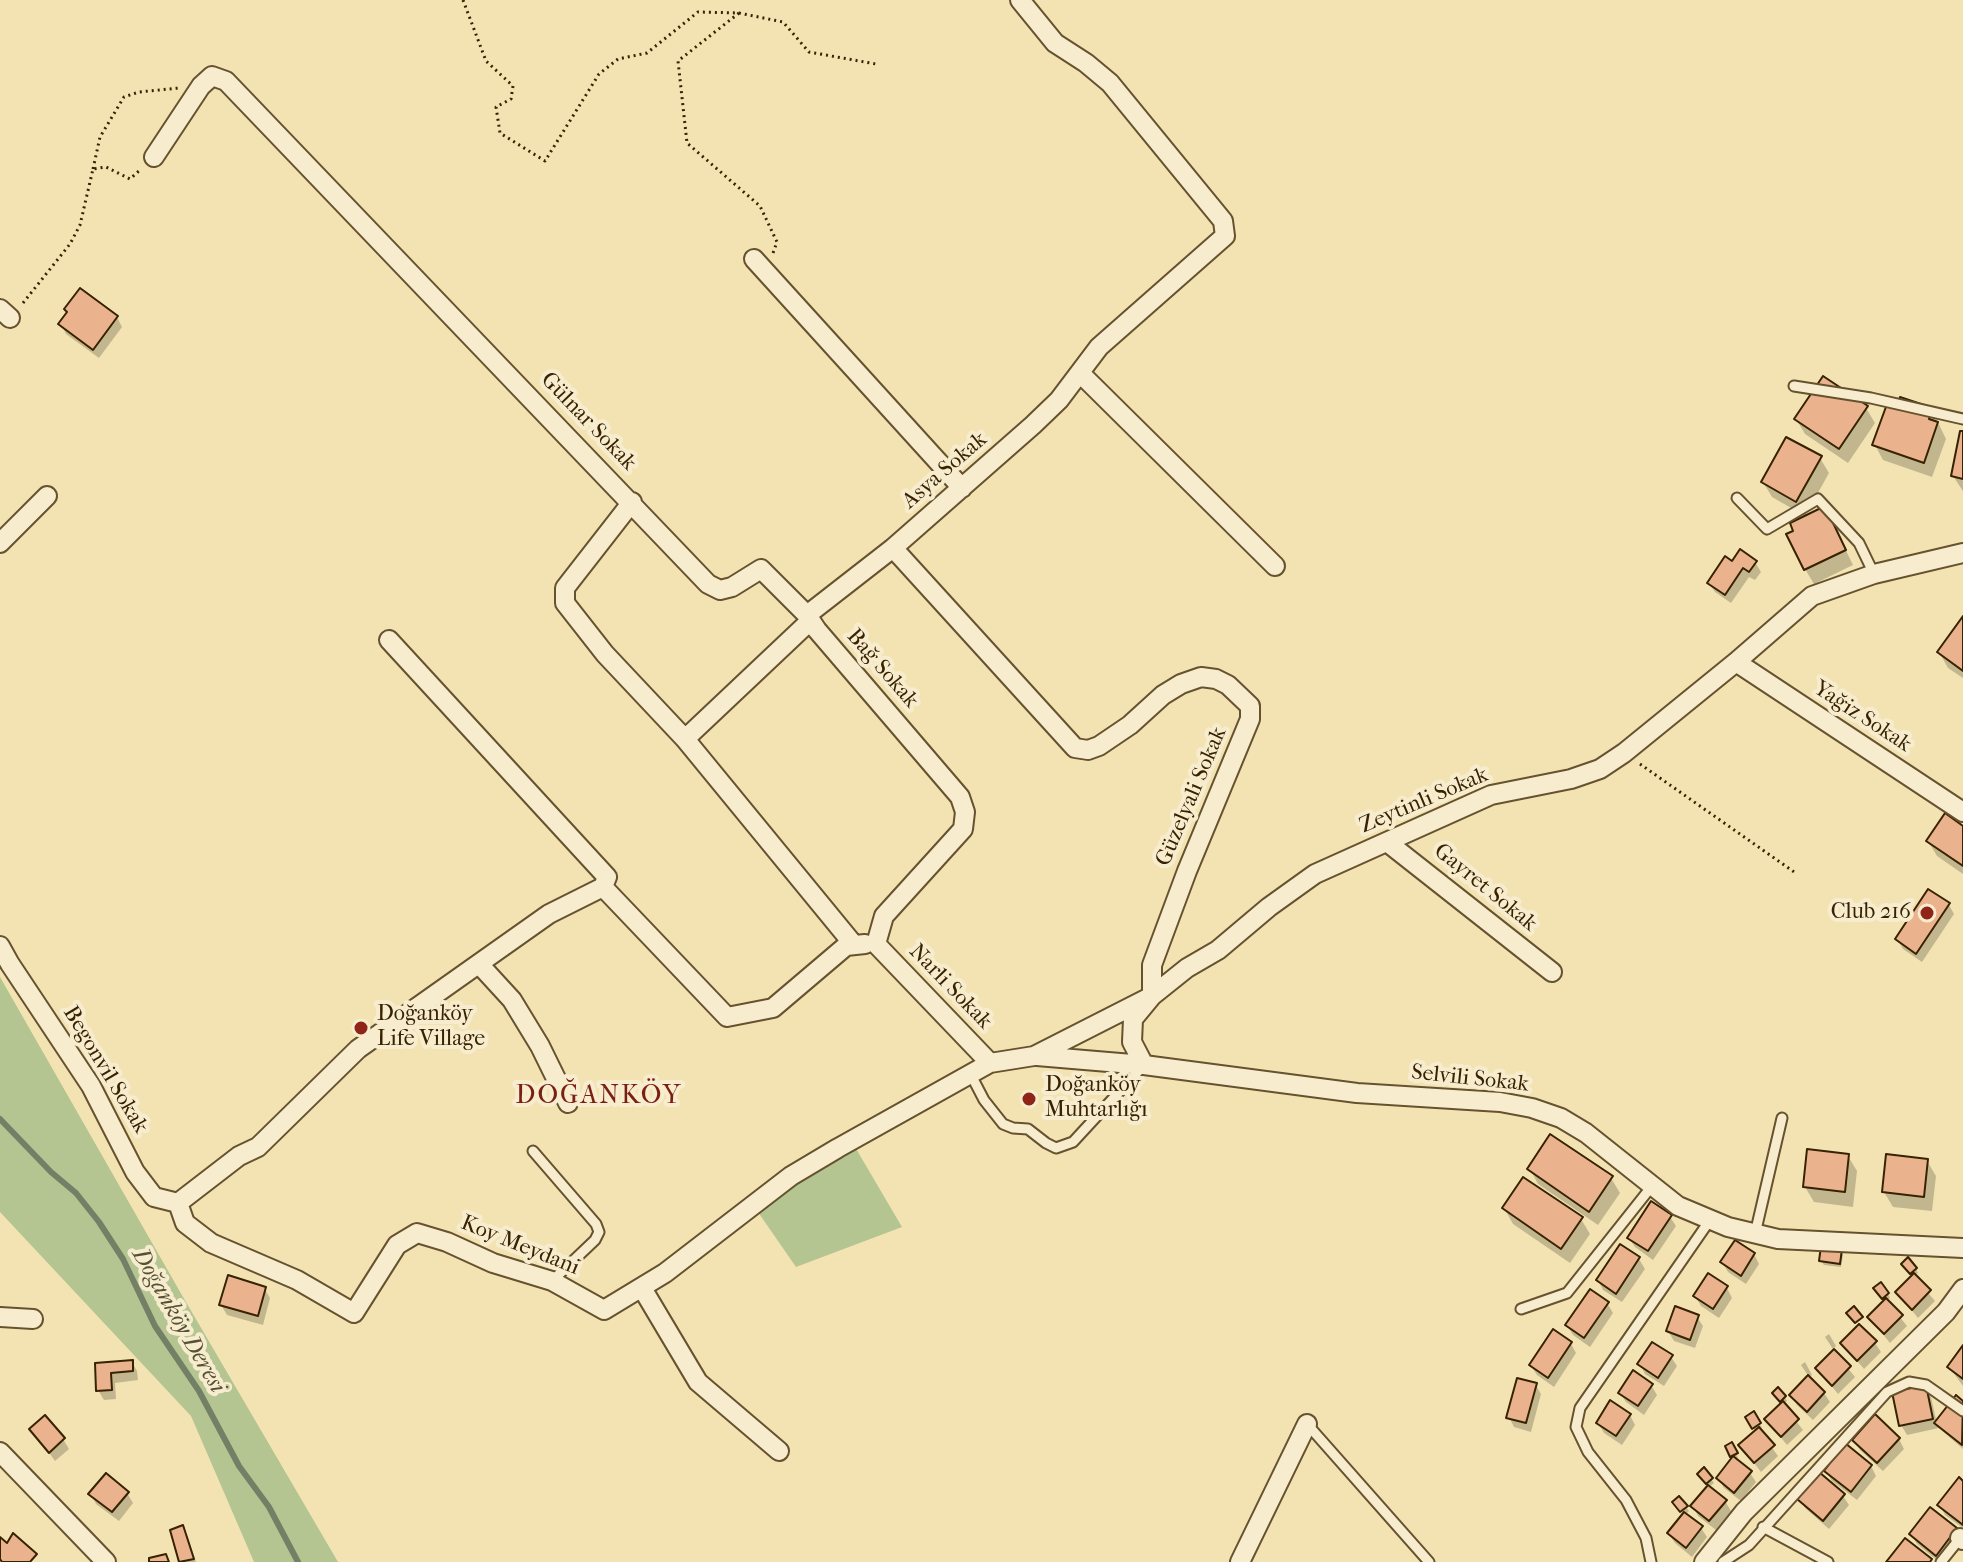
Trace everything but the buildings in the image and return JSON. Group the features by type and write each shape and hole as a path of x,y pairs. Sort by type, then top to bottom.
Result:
{"street":[{"name":"Asya Sokak","path":"685,739 808,618 1033,425 1059,400 1099,347 1225,236 1223,221 1110,83 1055,43 1020,0"},
{"name":"Gülnar Sokak","path":"201,86 212,76 226,81 632,502 565,588 565,603 605,654 685,739 854,945"},
{"path":"154,157 201,86"},
{"path":"760,266 962,488"},
{"path":"1080,373 1275,566"},
{"path":"0,543 47,496"},
{"name":"Bağ Sokak","path":"632,502 708,584 720,590 732,587 761,569 808,618 960,797 965,812 963,829 884,916 876,944"},
{"name":"Güzelyali Sokak","path":"893,548 1075,748 1088,750 1099,746 1130,725 1163,695 1201,677 1228,685 1250,706 1250,719 1152,965 1152,996"},
{"name":"Zeytinli Sokak","path":"990,1063 1034,1056 1152,996 1187,968 1218,950 1315,874 1491,795 1571,779 1600,769 1736,662 1812,596 1874,574 1963,553"},
{"path":"178,1203 239,1156 258,1147 358,1049 549,914 603,887 607,877 389,640"},
{"name":"Yağiz Sokak","path":"1736,662 1963,812"},
{"name":"Gayret Sokak","path":"1387,842 1552,972"},
{"path":"603,887 727,1017 773,1008 846,946 876,944"},
{"name":"Narli Sokak","path":"876,944 990,1063"},
{"name":"Begonvil Sokak","path":"0,946 91,1086 135,1172 154,1197 178,1203"},
{"path":"479,964 512,1000 540,1046 568,1103"},
{"path":"1144,1065 1132,1042 1133,1019 1152,996"},
{"name":"Selvili Sokak","path":"1034,1056 1144,1065 1357,1093 1500,1102 1532,1108 1561,1118 1586,1133 1678,1206 1710,1220 1778,1239 1963,1248"},
{"name":"Koy Meydani","path":"178,1203 185,1223 211,1243 297,1280 354,1313 397,1245 417,1233 447,1242 493,1263 552,1281 604,1310 642,1288 791,1176 990,1063"},
{"path":"642,1288 698,1382 779,1451"},
{"path":"1704,1562 1744,1512 1946,1312 1963,1289"},
{"path":"0,1317 33,1319"},
{"path":"1240,1562 1307,1424"},
{"path":"0,1452 106,1562"}],"lane":[{"path":"1794,386 1871,398 1963,419"},
{"path":"1737,498 1767,529 1818,499 1859,543 1874,574"},
{"path":"971,1075 984,1100 1003,1124 1028,1129 1056,1148 1073,1142 1144,1065"},
{"path":"1755,1234 1782,1118"},
{"path":"533,1151 596,1224 599,1232 595,1240 552,1281"},
{"path":"1521,1309 1567,1293 1652,1186"},
{"path":"1651,1562 1646,1538 1626,1500 1588,1452 1576,1427 1580,1408 1710,1220"},
{"path":"1723,1562 1749,1545 1887,1392 1909,1382 1926,1385 1963,1411"},
{"path":"1307,1424 1429,1562"},
{"path":"1763,1527 1828,1562"},
{"path":"1941,1562 1962,1538"}],"path":[{"path":"463,0 486,61 513,86 511,99 496,107 500,133 545,161 599,74 618,59 647,53 698,12 739,13 783,22 809,52 876,64"},
{"path":"739,13 678,61 687,143 760,206 777,242 760,266"},
{"path":"5,314 70,244 80,225 100,137 124,97 139,92 201,86"},
{"path":"93,169 106,167 130,179 154,157"},
{"path":"1624,753 1797,874"}],"green space":[{"path":"0,977 338,1562 254,1562 191,1416 0,1212"},
{"path":"855,1147 902,1227 796,1267 760,1215 760,1204"}],"waterway":[{"name":"Doğanköy Deresi","path":"0,1119 76,1193 99,1222 123,1259 155,1326 199,1391 239,1466 269,1507 298,1562"}],"place":[{"name":"Club 216","path":"1927,913"},
{"name":"Doğanköy Life Village","path":"361,1028"},
{"name":"Doğanköy Muhtarlığı","path":"1029,1099"}],"district":[{"name":"DOĞANKÖY","path":"599,1097"}]}
